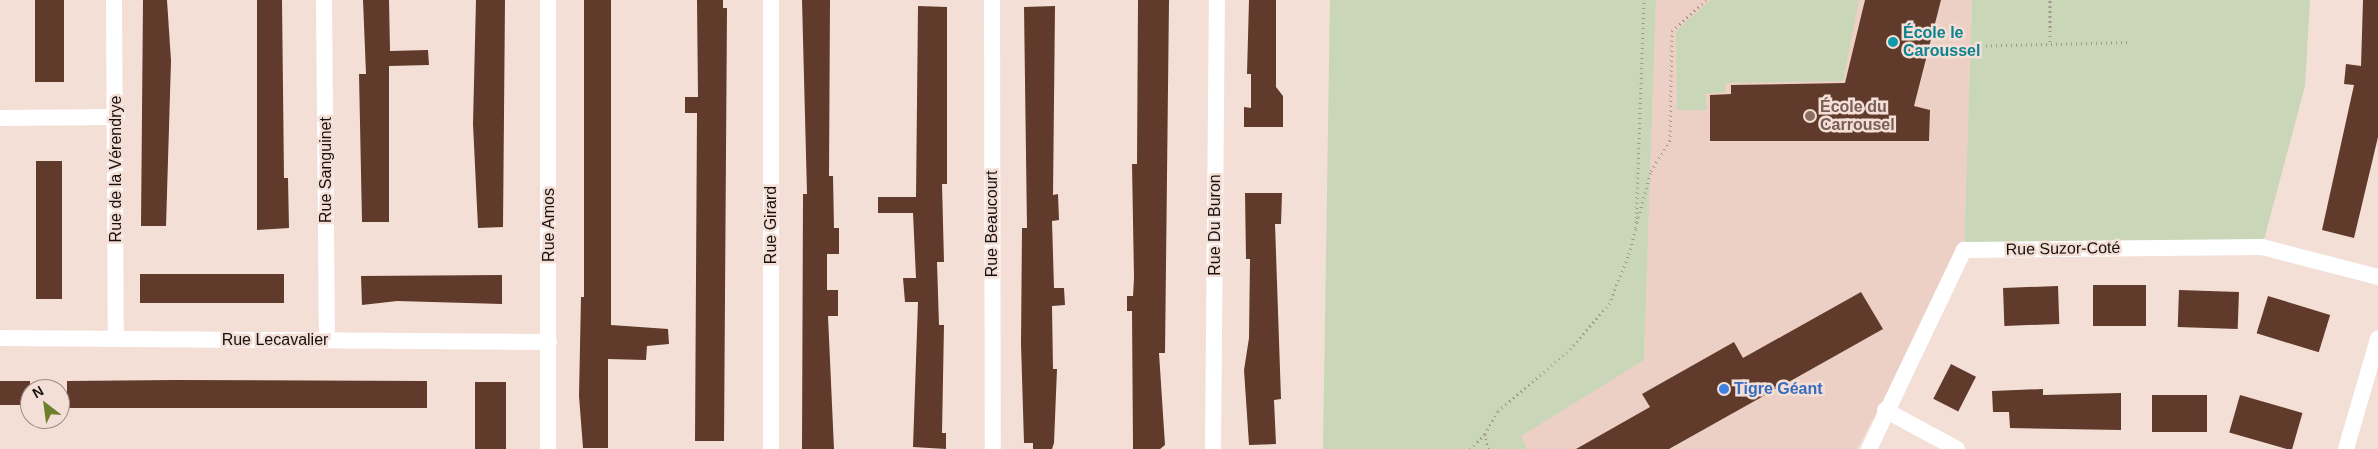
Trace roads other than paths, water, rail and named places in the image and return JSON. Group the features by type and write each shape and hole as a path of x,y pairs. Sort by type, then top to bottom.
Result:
{"street":[{"name":"Rue de la Vérendrye","path":"114,0 117,118 116,339"},
{"name":"Rue Sanguinet","path":"324,0 327,340"},
{"name":"Rue Amos","path":"548,0 548,449"},
{"name":"Rue Girard","path":"771,0 771,449"},
{"name":"Rue Beaucourt","path":"992,0 993,449"},
{"name":"Rue Du Buron","path":"1213,449 1217,0"},
{"path":"0,118 117,118"},
{"name":"Rue Suzor-Coté","path":"1868,449 1885,410 1964,250 2262,247 2378,277"},
{"name":"Rue Lecavalier","path":"0,338 549,342"},
{"path":"2346,449 2378,338"},
{"path":"1885,410 1957,449"}],"place":[{"name":"École le Caroussel","path":"1893,42"},
{"name":"École du Carrousel","path":"1810,116"},
{"name":"Tigre Géant","path":"1724,389"}]}
